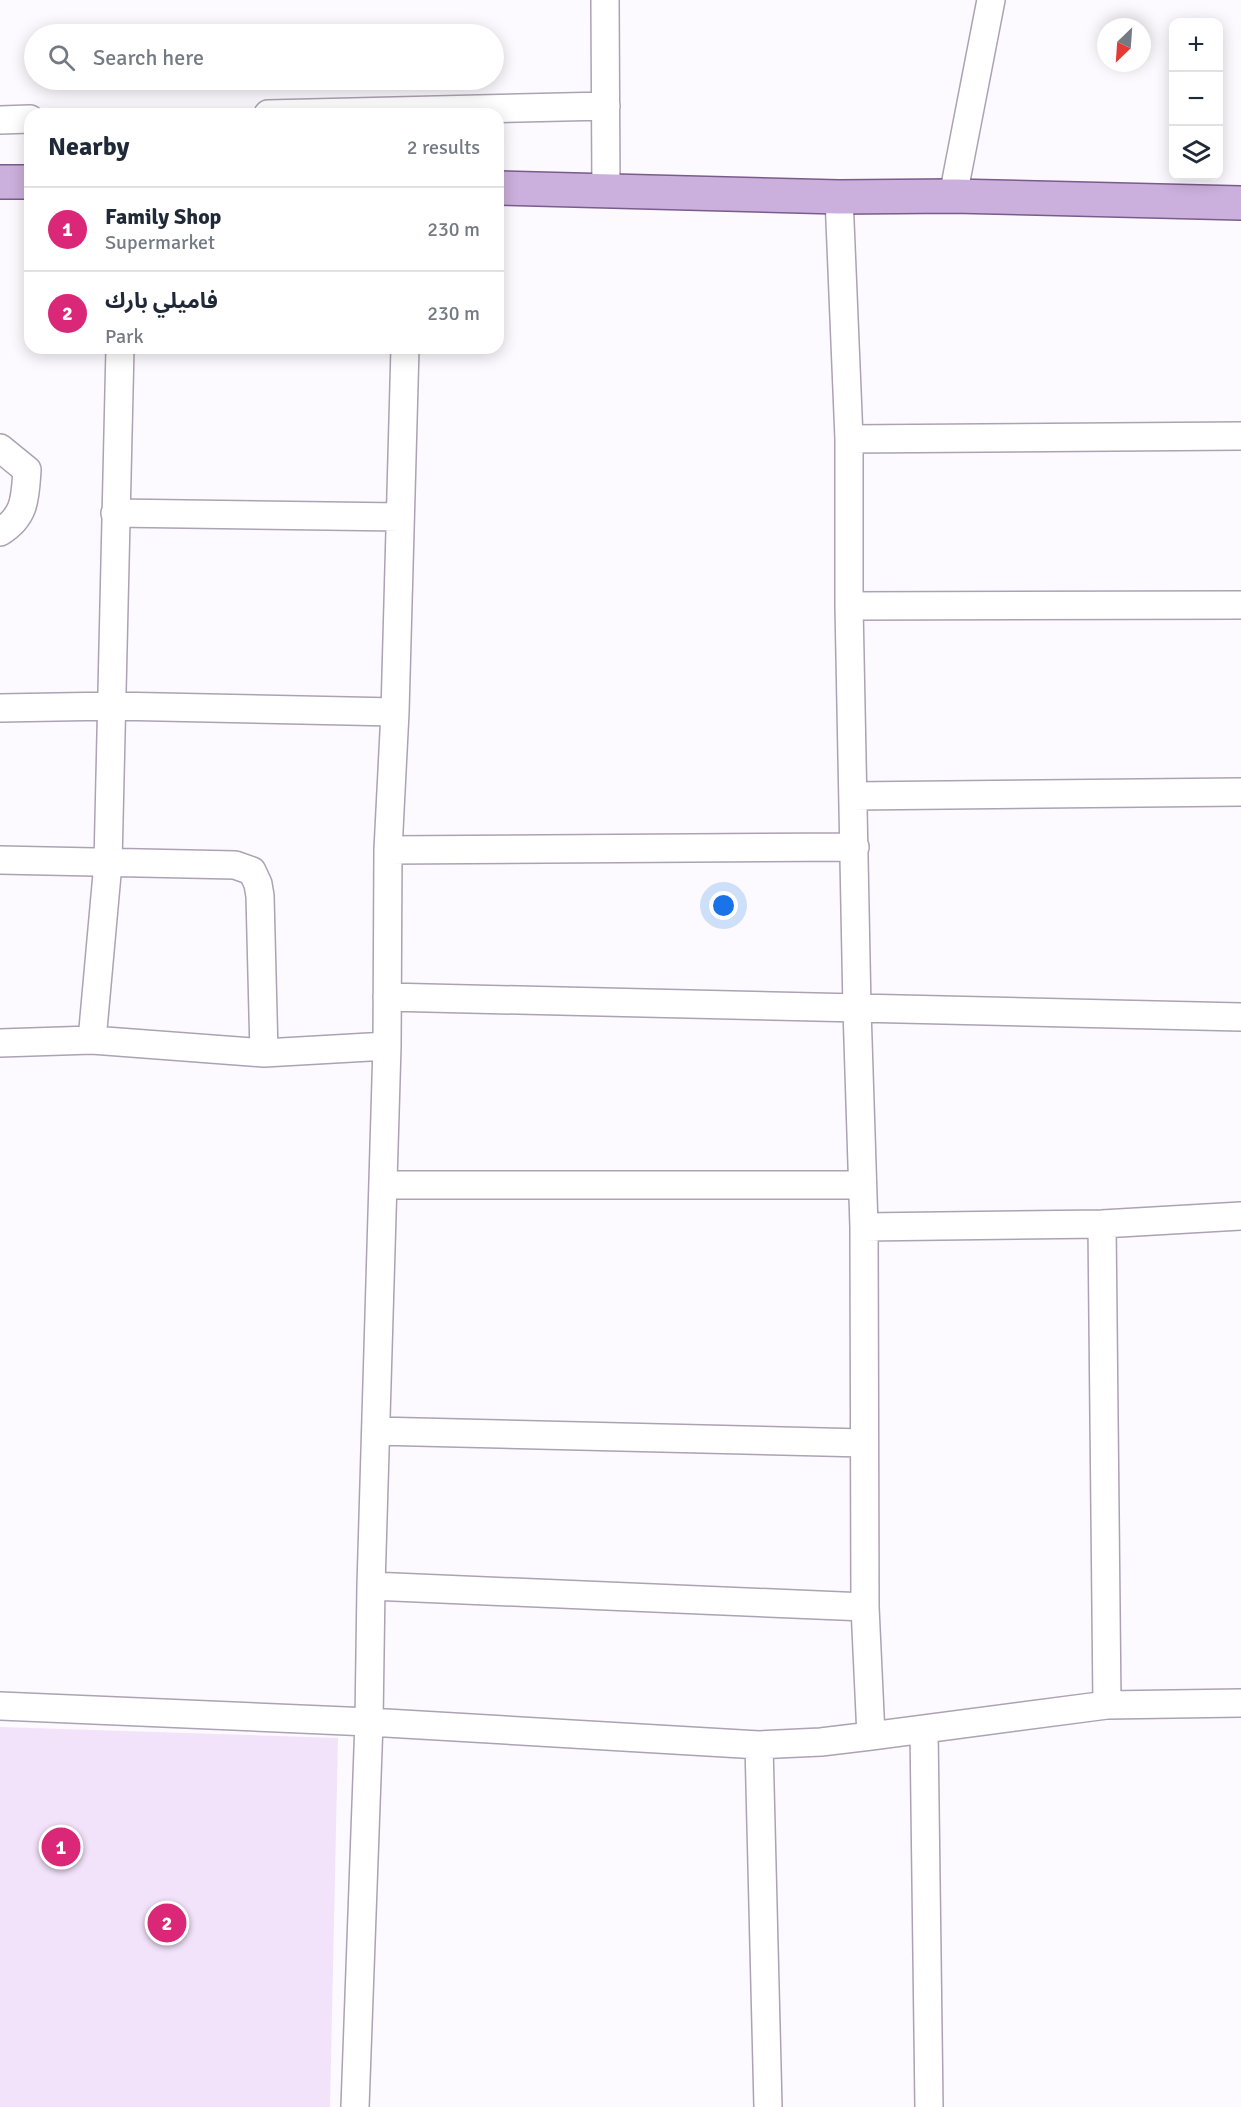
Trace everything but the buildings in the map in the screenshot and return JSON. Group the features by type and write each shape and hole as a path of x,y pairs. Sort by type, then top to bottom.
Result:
{"main road":[{"path":"0,182 24,182"},
{"path":"504,188 839,197 953,196 1241,203"}],"street":[{"path":"605,0 606,190"},
{"path":"953,196 991,0"},
{"path":"504,108 606,106"},
{"path":"0,120 24,119"},
{"path":"839,197 849,439 849,606 864,1227 865,1607 871,1736"},
{"path":"92,1040 108,863 120,354"},
{"path":"355,2107 369,1722 370,1586 387,1046 388,850 395,712 405,354"},
{"path":"849,439 1241,436"},
{"path":"0,448 27,470 25,503 11,525 0,532"},
{"path":"115,513 400,517"},
{"path":"849,606 1241,605"},
{"path":"0,708 113,706 395,712"},
{"path":"854,795 1241,792"},
{"path":"388,850 855,847"},
{"path":"0,860 235,865 252,871 260,896 264,1053"},
{"path":"387,997 1241,1017"},
{"path":"0,1043 92,1040 264,1053 387,1046"},
{"path":"383,1185 862,1185"},
{"path":"864,1227 1102,1224 1241,1216"},
{"path":"1102,1224 1107,1705"},
{"path":"376,1431 864,1443"},
{"path":"370,1586 865,1607"},
{"path":"0,1706 369,1722 759,1745 821,1742 1107,1705 1241,1703"},
{"path":"924,1729 929,2107"},
{"path":"759,1745 768,2107"}],"shaded area":[{"path":"0,1727 338,1738 330,2107 0,2107"}],"place":[{"name":"Family Shop","path":"61,1847"},
{"name":"فاميلي بارك","path":"167,1923"}]}
